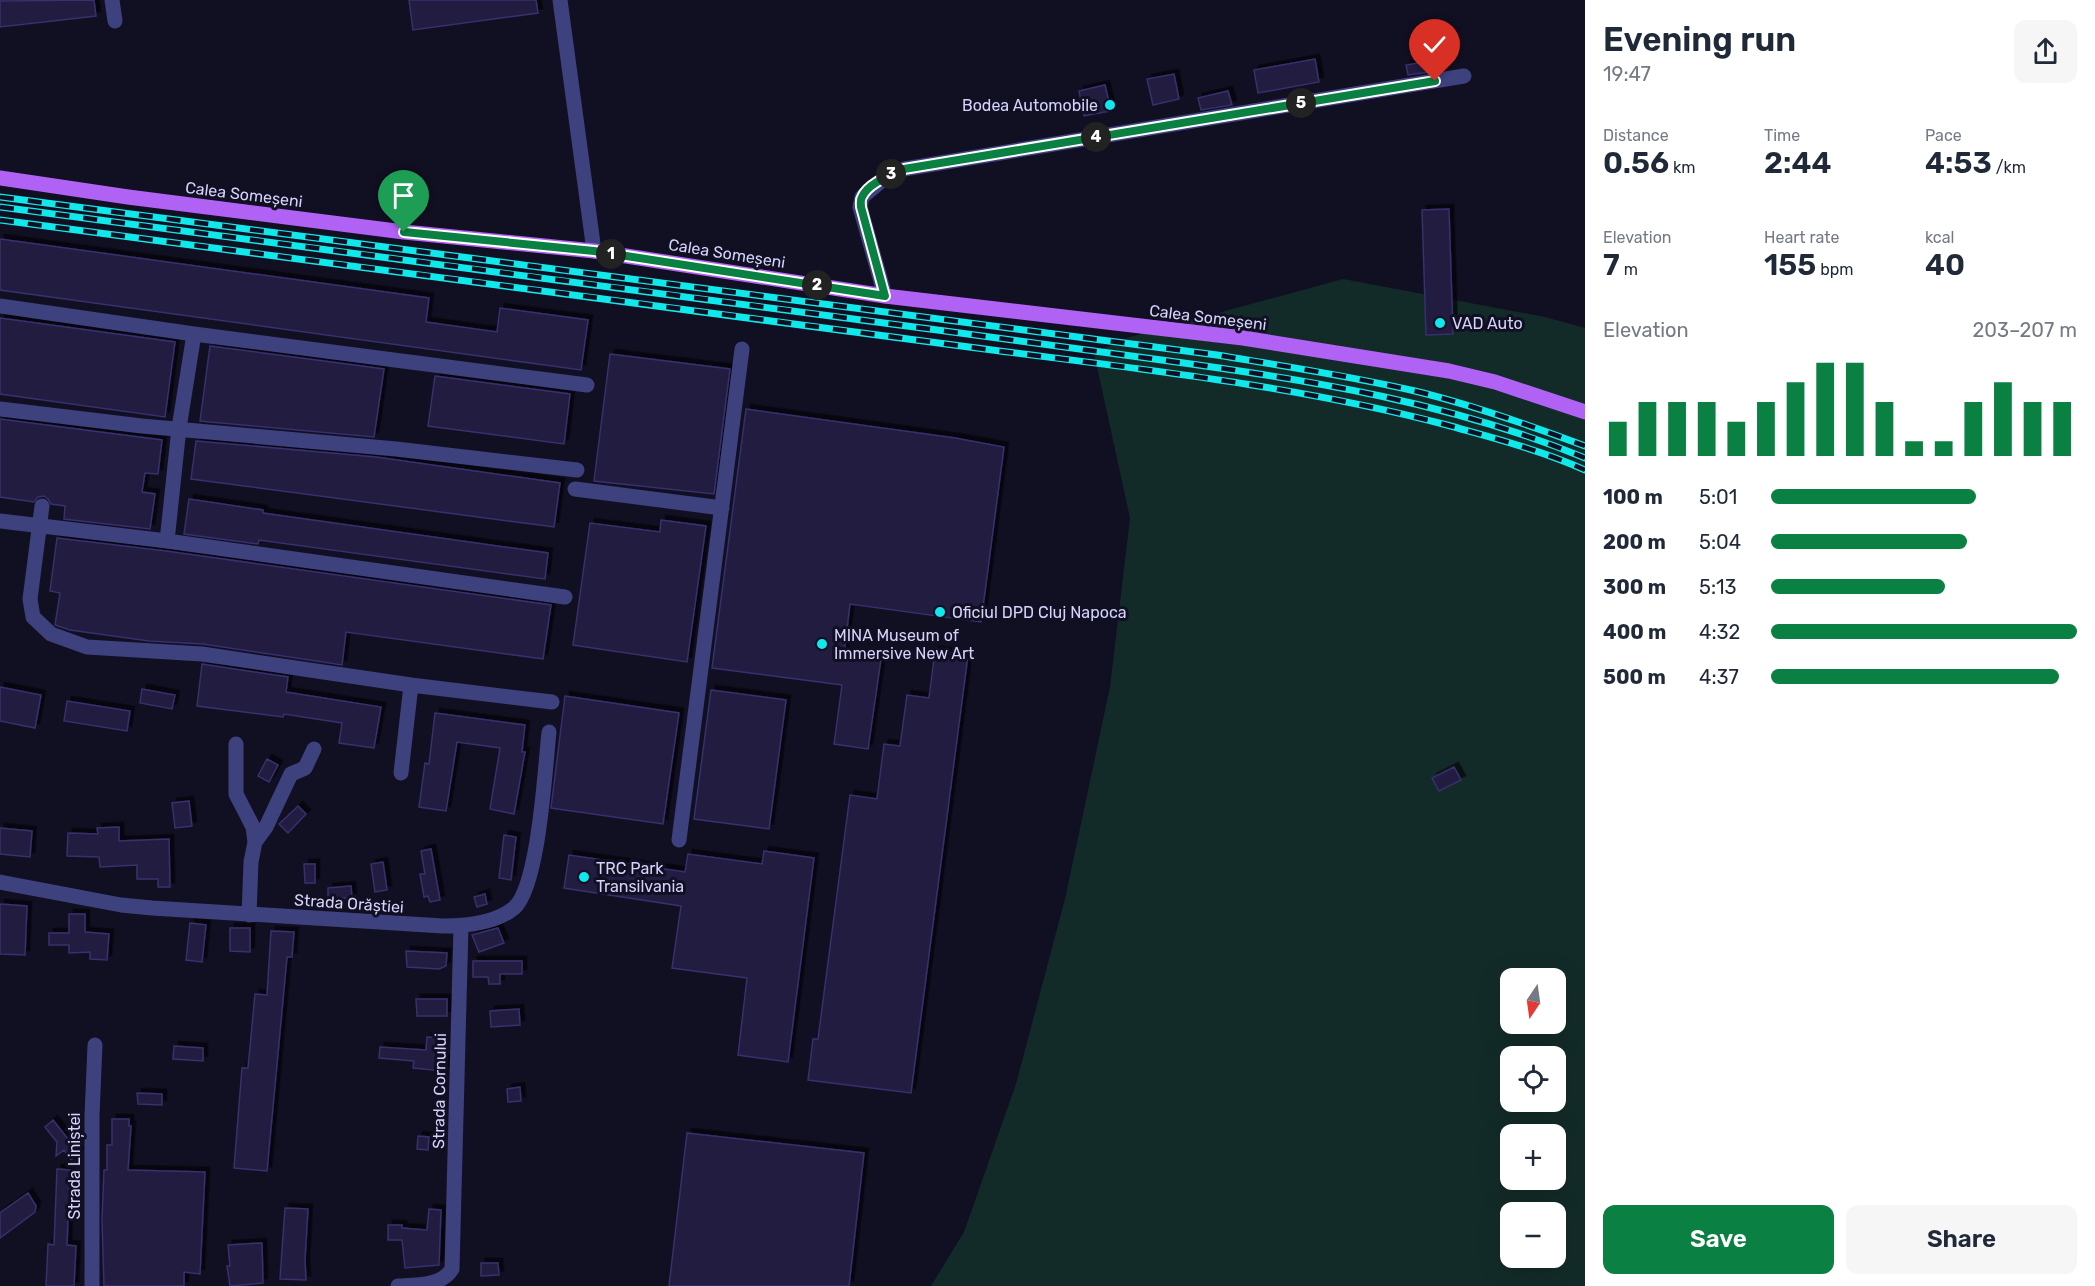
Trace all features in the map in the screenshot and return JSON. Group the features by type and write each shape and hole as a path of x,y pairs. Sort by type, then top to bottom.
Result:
{"main road":[{"name":"Calea Someșeni","path":"0,178 128,197 406,232 594,251 885,296 1243,338 1449,371 1495,382 1585,412"}],"street":[{"path":"112,0 115,21"},
{"path":"560,0 594,251"},
{"path":"885,296 861,207 862,197 886,177 904,169 1464,76"},
{"path":"0,306 194,334 587,385"},
{"path":"167,541 179,428 194,334"},
{"path":"679,840 742,349"},
{"path":"0,409 396,448 577,470"},
{"path":"575,489 722,508"},
{"path":"42,506 30,599 33,617 51,634 87,647 202,654 411,685 552,702"},
{"path":"0,520 565,597"},
{"path":"401,772 411,685"},
{"name":"Strada Orăștiei","path":"0,882 121,905 249,915 406,925 461,926 500,916 515,907 526,889 533,863 549,732"},
{"path":"236,744 236,794 253,827 255,842 251,862 249,915"},
{"path":"255,842 266,827 291,774 305,768 314,749"},
{"name":"Strada Cornului","path":"398,1286 424,1284 442,1279 452,1269 461,926"},
{"name":"Strada Liniștei","path":"92,1286 92,1116 95,1046"}],"green space":[{"path":"1343,279 1545,317 1585,328 1585,1286 931,1286 964,1232 1016,1084 1065,899 1110,687 1130,518 1094,353 1130,337"}],"building":[{"path":"94,0 96,16 0,27 0,1"},
{"path":"409,0 536,0 538,13 413,30"},
{"path":"1315,59 1319,82 1258,93 1254,70"},
{"path":"1442,59 1443,70 1408,75 1406,65"},
{"path":"1174,74 1179,99 1153,105 1147,79"},
{"path":"1105,85 1111,111 1084,116 1079,91"},
{"path":"1228,91 1232,105 1201,110 1198,98"},
{"path":"1449,209 1453,334 1426,335 1422,210"},
{"path":"0,239 429,298 426,322 497,332 500,308 588,320 581,370 0,290"},
{"path":"0,318 175,342 165,417 0,394"},
{"path":"210,346 384,369 374,437 200,421"},
{"path":"610,354 730,369 714,494 594,481"},
{"path":"435,376 570,394 564,444 428,426"},
{"path":"746,409 1004,447 981,622 850,604 844,654 881,659 868,749 834,744 842,685 712,668"},
{"path":"0,419 162,440 158,474 145,473 142,492 155,494 150,529 64,519 65,506 51,504 44,496 38,497 34,502 0,497"},
{"path":"196,441 376,457 560,483 554,527 191,479"},
{"path":"189,499 263,510 263,513 548,553 545,579 259,540 258,544 184,534"},
{"path":"661,520 706,526 687,662 573,645 590,523 660,532"},
{"path":"57,538 551,605 543,659 346,632 342,665 203,644 149,641 70,630 55,625 60,593 50,591"},
{"path":"935,651 968,655 911,1093 808,1080 813,1039 818,1039 850,795 877,799 884,744 900,746 907,695 929,698"},
{"path":"202,664 288,677 286,692 381,707 374,748 339,743 342,723 284,714 283,717 197,706"},
{"path":"0,687 41,695 35,728 0,721"},
{"path":"142,689 175,695 172,709 140,703"},
{"path":"711,690 786,700 769,829 694,819"},
{"path":"565,696 679,713 663,824 551,808"},
{"path":"67,701 130,711 127,731 64,721"},
{"path":"435,713 525,725 522,752 525,752 514,814 490,809 500,748 457,742 446,811 419,807 425,763 429,764"},
{"path":"267,759 278,765 269,782 258,776"},
{"path":"1454,767 1461,780 1439,791 1432,778"},
{"path":"189,801 192,826 175,828 172,803"},
{"path":"298,806 306,814 288,833 279,824"},
{"path":"119,827 119,841 169,839 170,887 158,887 158,879 137,879 137,865 100,867 99,857 67,856 68,833 98,834 97,828"},
{"path":"0,828 32,831 30,857 0,854"},
{"path":"504,835 516,837 511,880 499,878"},
{"path":"431,849 440,900 430,902 428,896 424,897 420,874 425,874 421,851"},
{"path":"764,851 814,858 788,1062 738,1055 747,978 672,968 681,906 564,888 569,855 685,872 688,854 762,864"},
{"path":"383,862 387,890 375,892 371,864"},
{"path":"304,864 315,864 315,883 305,883"},
{"path":"351,886 352,898 328,898 328,888"},
{"path":"485,894 487,904 477,907 474,897"},
{"path":"0,904 27,906 25,955 0,954"},
{"path":"69,914 85,914 85,932 109,934 107,960 90,959 90,952 69,953 69,945 49,945 49,933 69,933"},
{"path":"190,923 206,925 202,962 186,960"},
{"path":"230,928 250,928 250,952 230,951"},
{"path":"498,928 504,943 479,952 472,935"},
{"path":"271,931 294,932 292,957 287,957 267,1171 234,1168 242,1068 248,1068 255,994 267,995"},
{"path":"406,951 447,953 446,966 439,969 407,967"},
{"path":"473,961 522,961 522,974 500,974 500,984 489,984 488,977 473,977"},
{"path":"416,999 447,999 447,1016 417,1016"},
{"path":"519,1009 520,1025 491,1027 490,1011"},
{"path":"427,1037 442,1038 441,1058 445,1059 444,1071 413,1068 414,1061 379,1058 380,1047 426,1050"},
{"path":"174,1046 203,1048 203,1061 173,1059"},
{"path":"520,1087 521,1101 508,1102 507,1089"},
{"path":"137,1093 162,1094 162,1105 138,1104"},
{"path":"112,1119 129,1119 129,1126 131,1126 128,1170 205,1172 200,1274 184,1272 184,1286 104,1286 102,1220 104,1170 107,1170 107,1145 112,1145"},
{"path":"53,1120 79,1153 71,1160 64,1150 56,1156 57,1142 45,1127"},
{"path":"687,1133 864,1153 849,1286 669,1286"},
{"path":"418,1136 429,1137 428,1150 417,1149"},
{"path":"57,1169 70,1170 67,1245 76,1246 74,1286 46,1286 48,1244 54,1245"},
{"path":"28,1193 36,1206 35,1212 0,1238 0,1213"},
{"path":"285,1208 308,1209 306,1280 280,1279"},
{"path":"429,1209 441,1210 439,1265 405,1268 402,1240 388,1240 388,1225 427,1230"},
{"path":"262,1243 263,1283 230,1286 227,1266 230,1266 228,1245"},
{"path":"481,1263 498,1263 499,1275 481,1276"}],"railway":[{"path":"0,197 1217,355 1415,391 1501,416 1585,446"},
{"path":"0,207 1275,376 1432,408 1484,422 1585,458"},
{"path":"0,220 1210,378 1329,398 1447,425 1534,450 1585,470"}],"place":[{"name":"Bodea Automobile","path":"1110,105"},
{"name":"VAD Auto","path":"1440,323"},
{"name":"Oficiul DPD Cluj Napoca","path":"940,612"},
{"name":"MINA Museum of Immersive New Art","path":"822,644"},
{"name":"TRC Park Transilvania","path":"584,877"}],"route":[{"path":"404,232 594,251 885,296 861,207 862,197 886,177 904,169 1435,81"}]}
